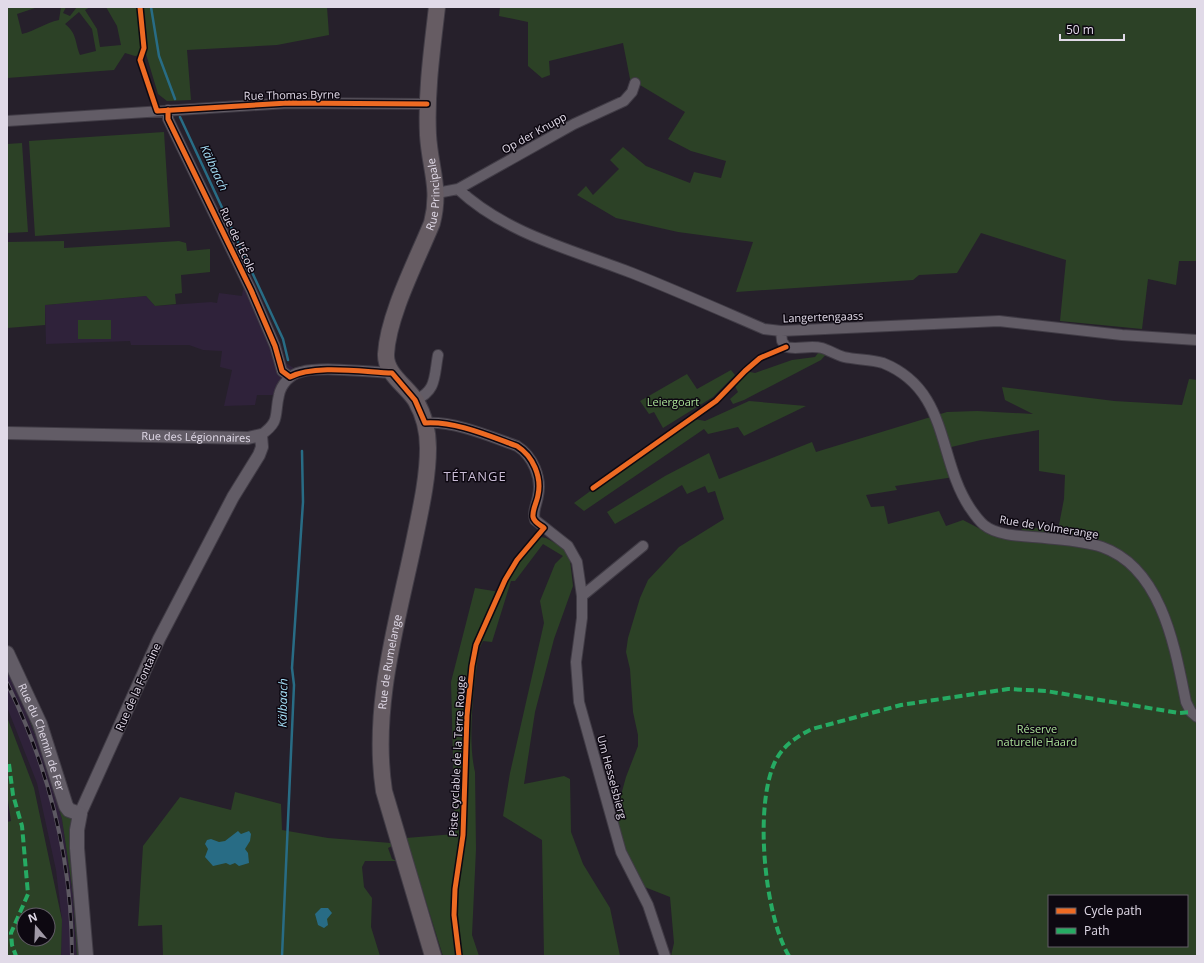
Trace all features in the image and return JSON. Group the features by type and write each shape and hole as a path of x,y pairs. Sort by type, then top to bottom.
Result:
{"main road":[{"name":"Rue Principale","path":"392,373 386,355 392,321 432,223 436,208 437,193 428,136 427,87 437,7"},
{"name":"Rue de Rumelange","path":"392,373 416,400 425,423 428,460 421,506 383,696 380,765 389,811 433,956"},
{"name":"Rue du Chemin de Fer","path":"7,653 40,724 66,806 69,810 80,814"},
{"name":"Rue de la Fontaine","path":"80,814 77,830 77,848 86,956"}],"street":[{"name":"Op der Knupp","path":"437,193 458,189 574,124 624,101 632,92 635,83"},
{"name":"Rue Thomas Byrne","path":"7,121 315,102 370,105 380,102 428,104"},
{"name":"Rue de l'École","path":"168,110 168,119 254,297 275,346 282,371 290,377"},
{"name":"Langertengaass","path":"458,189 470,200 503,222 633,273 764,329 781,331 999,322 1197,340"},
{"name":"Rue de Volmerange","path":"781,331 782,340 786,347 794,349 810,347 822,348 844,356 882,363 906,376 930,405 936,416 947,448 954,477 961,495 984,525 995,531 1014,535 1079,542 1102,547 1123,558 1139,572 1149,586 1170,632 1186,702 1190,712 1197,717"},
{"path":"416,400 426,396 431,390 438,355"},
{"path":"290,377 300,372 318,370 392,373"},
{"name":"Rue des Légionnaires","path":"7,434 248,438 261,434 274,423 279,395 283,385 290,377"},
{"name":"Um Hesselsbierg","path":"425,423 471,430 523,450 539,477 538,496 533,516 534,520 568,546 576,562 582,596 582,618 576,662 577,687 582,714 621,852 648,905 665,956"},
{"name":"Rue de la Fontaine","path":"80,814 159,639 233,497 259,455 262,447 261,434"},
{"path":"582,596 643,546"}],"shaded area":[{"path":"243,289 254,290 284,362 300,372 279,395 257,395 255,405 224,406 232,370 220,367 222,351 203,350 189,345 131,345 130,341 46,344 45,305 146,296 155,306 211,302 217,303 219,293 242,296"},
{"path":"7,671 26,711 43,755 62,819 73,894 77,956 61,956 62,920 56,870 37,783 7,707"}],"green space":[{"path":"7,7 38,7 17,14 22,34 59,20 61,7 66,7 63,13 70,16 77,7 90,7 85,10 97,29 100,47 121,45 117,26 106,7 327,7 329,35 277,45 187,50 191,100 167,101 158,94 146,54 135,56 125,53 114,70 7,78","holes":["79,12 92,29 96,51 80,55 74,35 65,24"]},
{"path":"500,7 1197,7 1197,261 1179,261 1176,285 1148,279 1142,329 1060,321 1066,260 981,233 957,273 919,275 913,280 736,292 753,242 678,232 616,218 577,195 586,186 593,195 619,169 610,160 623,147 646,166 690,183 694,172 721,178 726,161 691,151 668,139 685,112 640,85 631,84 623,43 549,61 550,75 542,78 528,66 528,22 499,16"},
{"path":"164,132 170,227 35,236 29,141"},
{"path":"22,143 28,232 7,233 7,144"},
{"path":"64,241 64,248 179,241 186,243 187,251 210,249 210,272 181,275 182,293 175,294 176,304 155,306 146,296 45,305 45,325 7,328 7,242"},
{"path":"78,320 111,320 111,339 78,339"},
{"path":"822,348 829,351 821,360 744,400 733,404 730,399 738,392 735,386 737,379 745,371 755,373 792,360 815,357"},
{"name":"Leiergoart","path":"731,370 735,375 713,397 663,428 654,412 649,414 640,401 687,374 697,389"},
{"name":"Réserve naturelle Haard","path":"1189,379 1197,380 1197,956 671,956 674,943 670,897 637,884 613,824 626,777 638,746 638,735 633,712 630,669 626,652 628,638 640,598 648,580 679,547 724,519 715,491 708,493 705,486 687,494 682,485 615,524 607,512 665,476 709,453 719,479 812,442 816,452 947,412 977,411 1033,414 1005,400 1002,387 1114,401 1182,405","holes":["1039,430 1039,471 1065,475 1064,499 1058,530 1025,527 1014,535 990,534 963,520 946,526 939,511 888,524 884,506 871,507 866,495 897,490 895,486 954,477 947,448 981,440"]},
{"path":"749,401 806,406 744,436 738,427 708,434 704,429 584,511 574,503 690,418 705,421"},
{"path":"536,536 546,538 564,548 570,560 573,586 554,639 535,712 524,784 564,776 570,779 571,832 583,864 610,908 620,956 544,956 542,840 503,816 510,773 544,623 540,601 555,564 563,556 543,544 515,581 511,581 492,642 483,641 479,649 473,695 471,728 475,772 476,849 472,935 479,956 443,956 406,838 455,834 451,682 475,588 500,592 517,560"},
{"path":"7,660 18,682 64,811 72,819 83,956 77,956 73,894 62,819 43,755 26,711 7,671"},
{"path":"7,717 34,788 62,920 61,956 7,956 7,822 11,821 7,794"},
{"path":"235,792 281,804 282,830 328,838 391,843 392,846 388,848 392,859 397,861 365,861 362,867 364,887 372,898 371,927 380,956 163,956 162,925 138,926 143,846 180,797 231,810"}],"water":[{"path":"238,831 241,834 249,831 251,834 250,841 245,849 248,853 249,863 239,866 235,863 230,865 226,863 213,866 205,857 208,849 205,844 207,840 211,839 219,842 225,841"},
{"path":"321,908 328,908 332,913 327,919 328,925 324,928 318,925 315,914"}],"waterway":[{"name":"Kälbaach","path":"151,7 159,56 175,99"},
{"name":"Kälbaach","path":"180,117 283,339 288,360"},
{"name":"Kälbaach","path":"282,956 294,685 292,668 303,502 302,451"}],"railway":[{"path":"7,683 35,748 55,816 63,850 68,885 72,956"}],"marked path":[{"path":"789,956 780,937 773,914 768,886 764,828 765,801 770,777 780,753 792,741 812,729 901,705 1008,689 1046,691 1179,713 1191,712"},
{"path":"9,764 13,795 22,826 28,894 11,933 12,945 16,956"}],"cycle path":[{"path":"140,7 144,48 140,60 157,111 288,103 427,104"},
{"name":"Piste cyclable de la Terre Rouge","path":"168,110 168,119 251,290 275,346 282,371 290,377 300,373 325,370 354,370 392,373 415,400 425,423 448,424 517,446 528,455 535,468 539,481 539,488 533,517 536,522 544,528 517,560 505,580 476,645 472,666 467,715 463,835 455,889 454,915 459,956"},
{"path":"593,488 716,401 760,358 786,347"}],"district":[{"name":"TÉTANGE","path":"475,476"}]}
